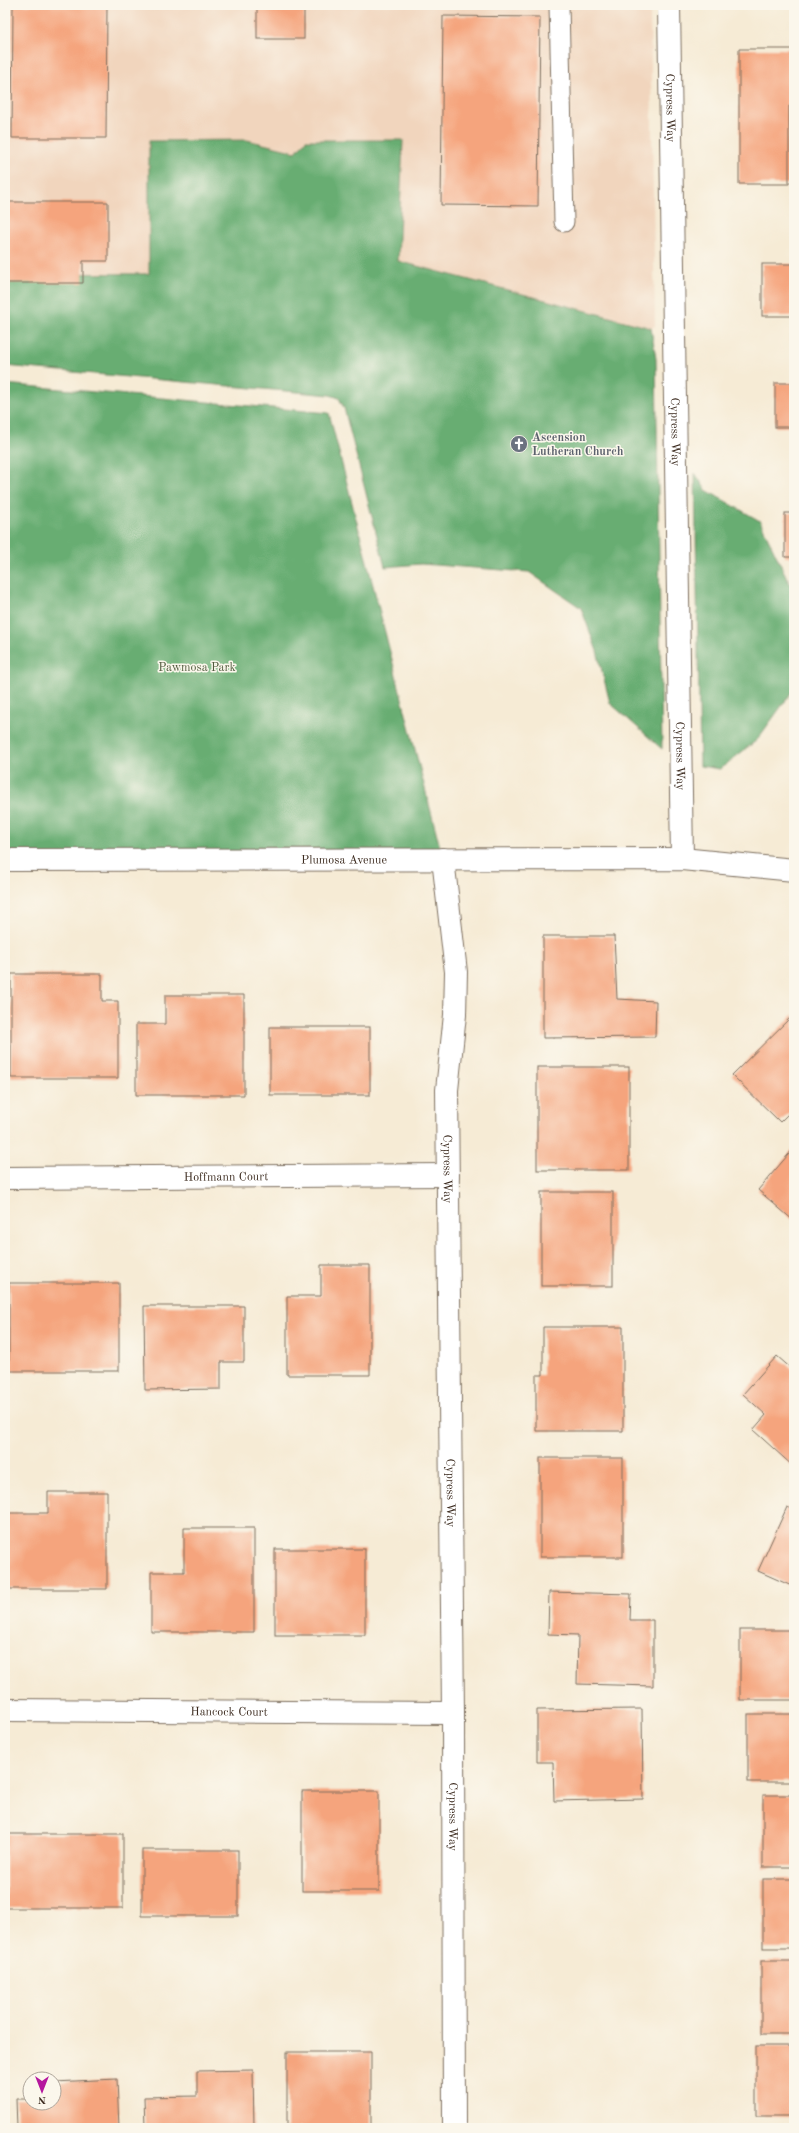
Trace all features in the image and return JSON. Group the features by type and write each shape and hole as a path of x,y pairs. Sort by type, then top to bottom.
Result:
{"street":[{"name":"Cypress Way","path":"669,5 682,859"},
{"name":"Cypress Way","path":"443,859 456,972 455,1016 447,1090 453,1714 454,2128"},
{"name":"Plumosa Avenue","path":"5,860 682,859 794,870"},
{"name":"Hoffmann Court","path":"5,1178 448,1175"},
{"name":"Hancock Court","path":"5,1710 453,1714"}],"lane":[{"path":"558,5 564,222"}],"shaded area":[{"path":"5,5 650,5 655,326 651,328 398,261 403,140 296,152 247,140 149,141 149,274 5,273"}],"green space":[{"path":"247,140 296,152 306,140 403,140 398,261 651,328 656,359 662,749 610,703 597,651 581,608 529,572 421,564 385,567 344,408 339,398 330,395 5,366 5,273 149,274 149,141"},
{"name":"Pawmosa Park","path":"5,384 329,413 443,859 5,860"},
{"path":"695,473 706,490 760,521 794,593 794,689 757,740 720,769 700,766"}],"building":[{"path":"13,5 107,5 106,138 12,138"},
{"path":"257,5 304,5 304,39 257,39"},
{"path":"443,16 540,17 538,206 441,205"},
{"path":"739,49 794,49 794,106 789,106 789,184 739,184"},
{"path":"5,202 108,202 108,261 83,261 83,283 5,283"},
{"path":"762,264 794,264 794,316 762,316"},
{"path":"775,383 794,383 794,427 775,427"},
{"path":"785,513 794,513 794,557 785,557"},
{"path":"543,936 614,936 617,999 656,1001 655,1037 543,1038"},
{"path":"11,974 102,974 102,1001 118,1001 118,1078 11,1078"},
{"path":"165,995 244,995 244,1095 136,1095 136,1024 165,1024"},
{"path":"794,1014 794,1108 780,1122 732,1075"},
{"path":"270,1027 370,1027 370,1095 270,1095"},
{"path":"537,1067 629,1067 629,1170 537,1170"},
{"path":"794,1148 794,1221 758,1190"},
{"path":"541,1192 613,1192 613,1286 541,1286"},
{"path":"321,1265 370,1265 370,1375 287,1375 287,1296 321,1296"},
{"path":"9,1283 119,1283 119,1371 9,1371"},
{"path":"144,1306 244,1306 244,1362 221,1362 221,1389 145,1390"},
{"path":"543,1327 623,1327 623,1431 536,1431 536,1375 543,1375"},
{"path":"777,1356 794,1371 794,1467 753,1430 766,1415 743,1394"},
{"path":"540,1458 623,1458 623,1557 540,1557"},
{"path":"48,1492 107,1492 107,1589 5,1589 5,1513 48,1513"},
{"path":"787,1507 794,1510 794,1587 758,1571"},
{"path":"184,1528 254,1528 254,1632 151,1632 151,1572 184,1572"},
{"path":"275,1549 365,1549 365,1635 275,1635"},
{"path":"549,1592 631,1594 630,1620 653,1620 653,1686 577,1684 578,1635 548,1634"},
{"path":"740,1630 794,1630 794,1700 740,1700"},
{"path":"642,1709 643,1799 554,1801 553,1762 537,1762 537,1710"},
{"path":"748,1714 794,1714 794,1782 748,1782"},
{"path":"302,1791 379,1791 379,1891 302,1891"},
{"path":"763,1795 794,1795 794,1867 763,1867"},
{"path":"6,1834 123,1834 123,1908 6,1908"},
{"path":"142,1850 238,1850 238,1916 142,1916"},
{"path":"763,1879 794,1879 794,1948 763,1948"},
{"path":"761,1961 794,1961 794,2034 761,2034"},
{"path":"756,2046 794,2046 794,2116 756,2116"},
{"path":"287,2052 371,2052 371,2128 287,2128"},
{"path":"253,2070 254,2128 145,2128 144,2097 197,2096 197,2071"},
{"path":"117,2079 119,2128 17,2128 16,2099 22,2099 22,2111 62,2111 62,2082"}],"place":[{"name":"Ascension Lutheran Church","path":"519,444"}]}
